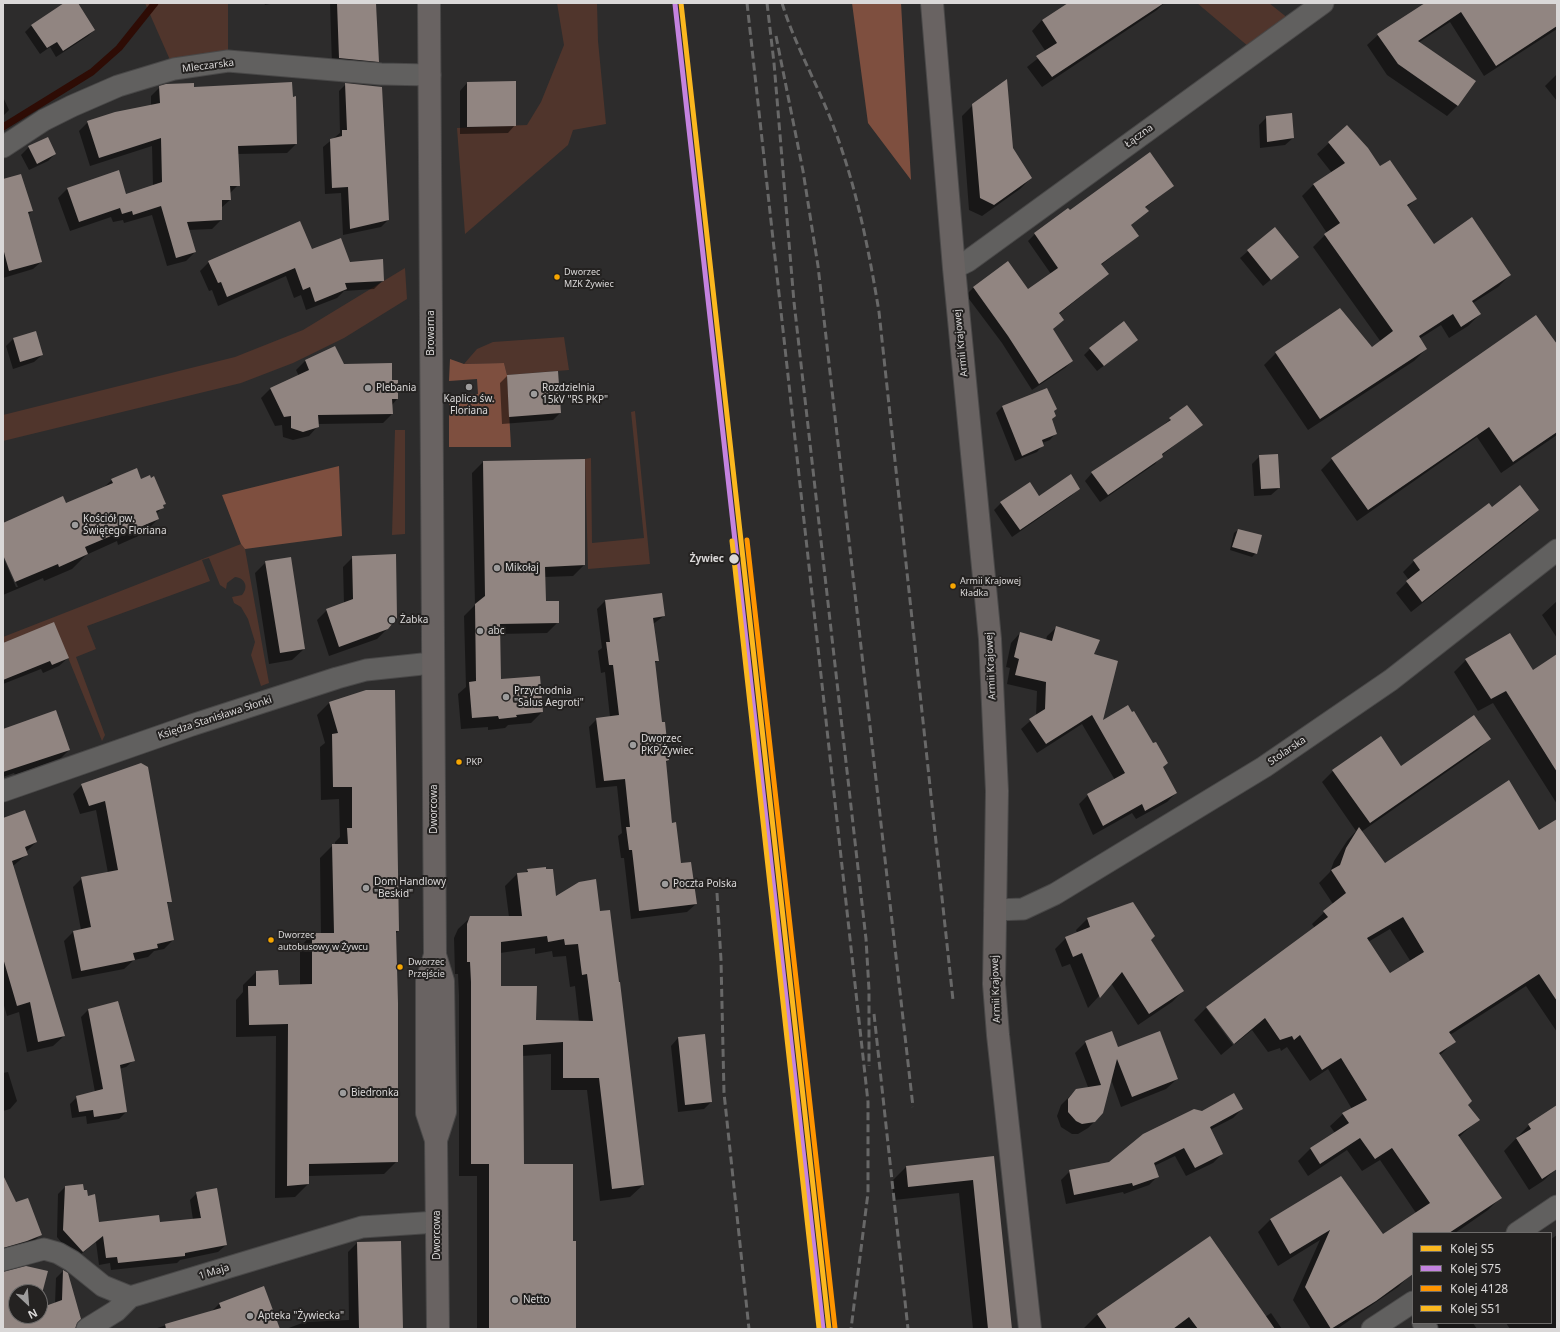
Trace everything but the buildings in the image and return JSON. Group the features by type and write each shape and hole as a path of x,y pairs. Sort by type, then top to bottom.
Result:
{"street":[{"name":"Browarna","path":"428,3 430,75 432,663"},
{"name":"Armii Krajowej","path":"932,3 954,268 990,639 997,781 994,984 998,1035 1030,1329"},
{"name":"Łączna","path":"954,268 968,261 1323,3"},
{"name":"Mleczarska","path":"3,147 44,120 72,106 118,86 174,70 228,61 382,74 430,75"},
{"name":"Stolarska","path":"995,910 1023,909 1055,894 1264,767 1392,680 1557,550"},
{"name":"Księdza Stanisława Słonki","path":"3,791 192,725 337,678 377,668 432,663"},
{"name":"Dworcowa","path":"432,663 435,955 443,981 445,1112 436,1140 438,1329"},
{"path":"1518,1232 1557,1206"},
{"name":"1 Maja","path":"130,1298 362,1227 437,1222"},
{"path":"3,1260 44,1249 58,1253 72,1261 103,1286 130,1298 116,1311 87,1329"},
{"path":"1372,1329 1412,1304"}],"shaded area":[{"path":"145,3 228,3 228,61 174,69"},
{"path":"557,3 597,3 598,41 606,124 573,130 568,145 465,234 457,128 527,125 541,102 564,45"},
{"path":"852,3 901,3 911,180 868,123"},
{"path":"1197,3 1269,3 1294,23 1255,52"},
{"path":"405,268 407,299 344,338 293,363 241,383 3,441 3,415 235,357 303,330"},
{"path":"564,337 569,370 507,375 504,363 464,364 477,349 493,342"},
{"path":"450,359 464,364 504,363 507,375 511,447 449,447 449,396 478,394 477,379 449,381"},
{"path":"635,411 650,564 588,569 585,459 591,458 592,543 644,538 631,412"},
{"path":"395,430 405,430 405,534 392,535"},
{"path":"339,466 342,536 245,549 241,544 222,495"},
{"path":"241,544 245,549 269,683 261,686 251,655 255,642 248,619 241,607 234,603 232,597 242,595 245,589 245,583 241,579 235,577 227,583 226,589 220,585 209,558 202,560 210,581 87,626 96,649 76,657 105,735 102,741 54,623 3,643 3,637"}],"waterway":[{"path":"3,127 92,72 119,48 155,3"}],"railway":[{"path":"747,3 868,1102 868,1193 851,1329"},
{"path":"767,3 774,63 794,302 866,939 869,990 869,1066"},
{"path":"782,3 798,46 829,115 846,163 860,212 875,287 879,312 953,1000"},
{"path":"776,36 803,171 818,266 913,1107"},
{"path":"717,893 721,960 724,1093 749,1329"},
{"path":"874,1014 908,1329"}],"rail line":[{"name":"S5","path":"681,3 829,1329"},
{"name":"S75","path":"675,4 823,1329"},
{"name":"4128","path":"747,540 835,1328"},
{"name":"S51","path":"732,541 819,1328"}],"place":[{"name":"Dworzec MZK Żywiec","path":"557,277"},
{"name":"Kaplica św. Floriana","path":"469,387"},
{"name":"Plebania","path":"368,388"},
{"name":"Rozdzielnia 15kV \"RS PKP\"","path":"534,394"},
{"name":"Kościół pw. Świętego Floriana","path":"75,525"},
{"name":"Żywiec","path":"734,559"},
{"name":"Mikołaj","path":"497,568"},
{"name":"Armii Krajowej Kładka","path":"953,586"},
{"name":"Żabka","path":"392,620"},
{"name":"abc","path":"480,631"},
{"name":"Przychodnia \"Salus Aegroti\"","path":"506,697"},
{"name":"Dworzec PKP Żywiec","path":"633,745"},
{"name":"PKP","path":"459,762"},
{"name":"Poczta Polska","path":"665,884"},
{"name":"Dom Handlowy \"Beskid\"","path":"366,888"},
{"name":"Dworzec autobusowy w Żywcu","path":"271,940"},
{"name":"Dworzec Przejście","path":"400,967"},
{"name":"Biedronka","path":"343,1093"},
{"name":"Netto","path":"515,1300"},
{"name":"Apteka \"Żywiecka\"","path":"250,1316"}]}
